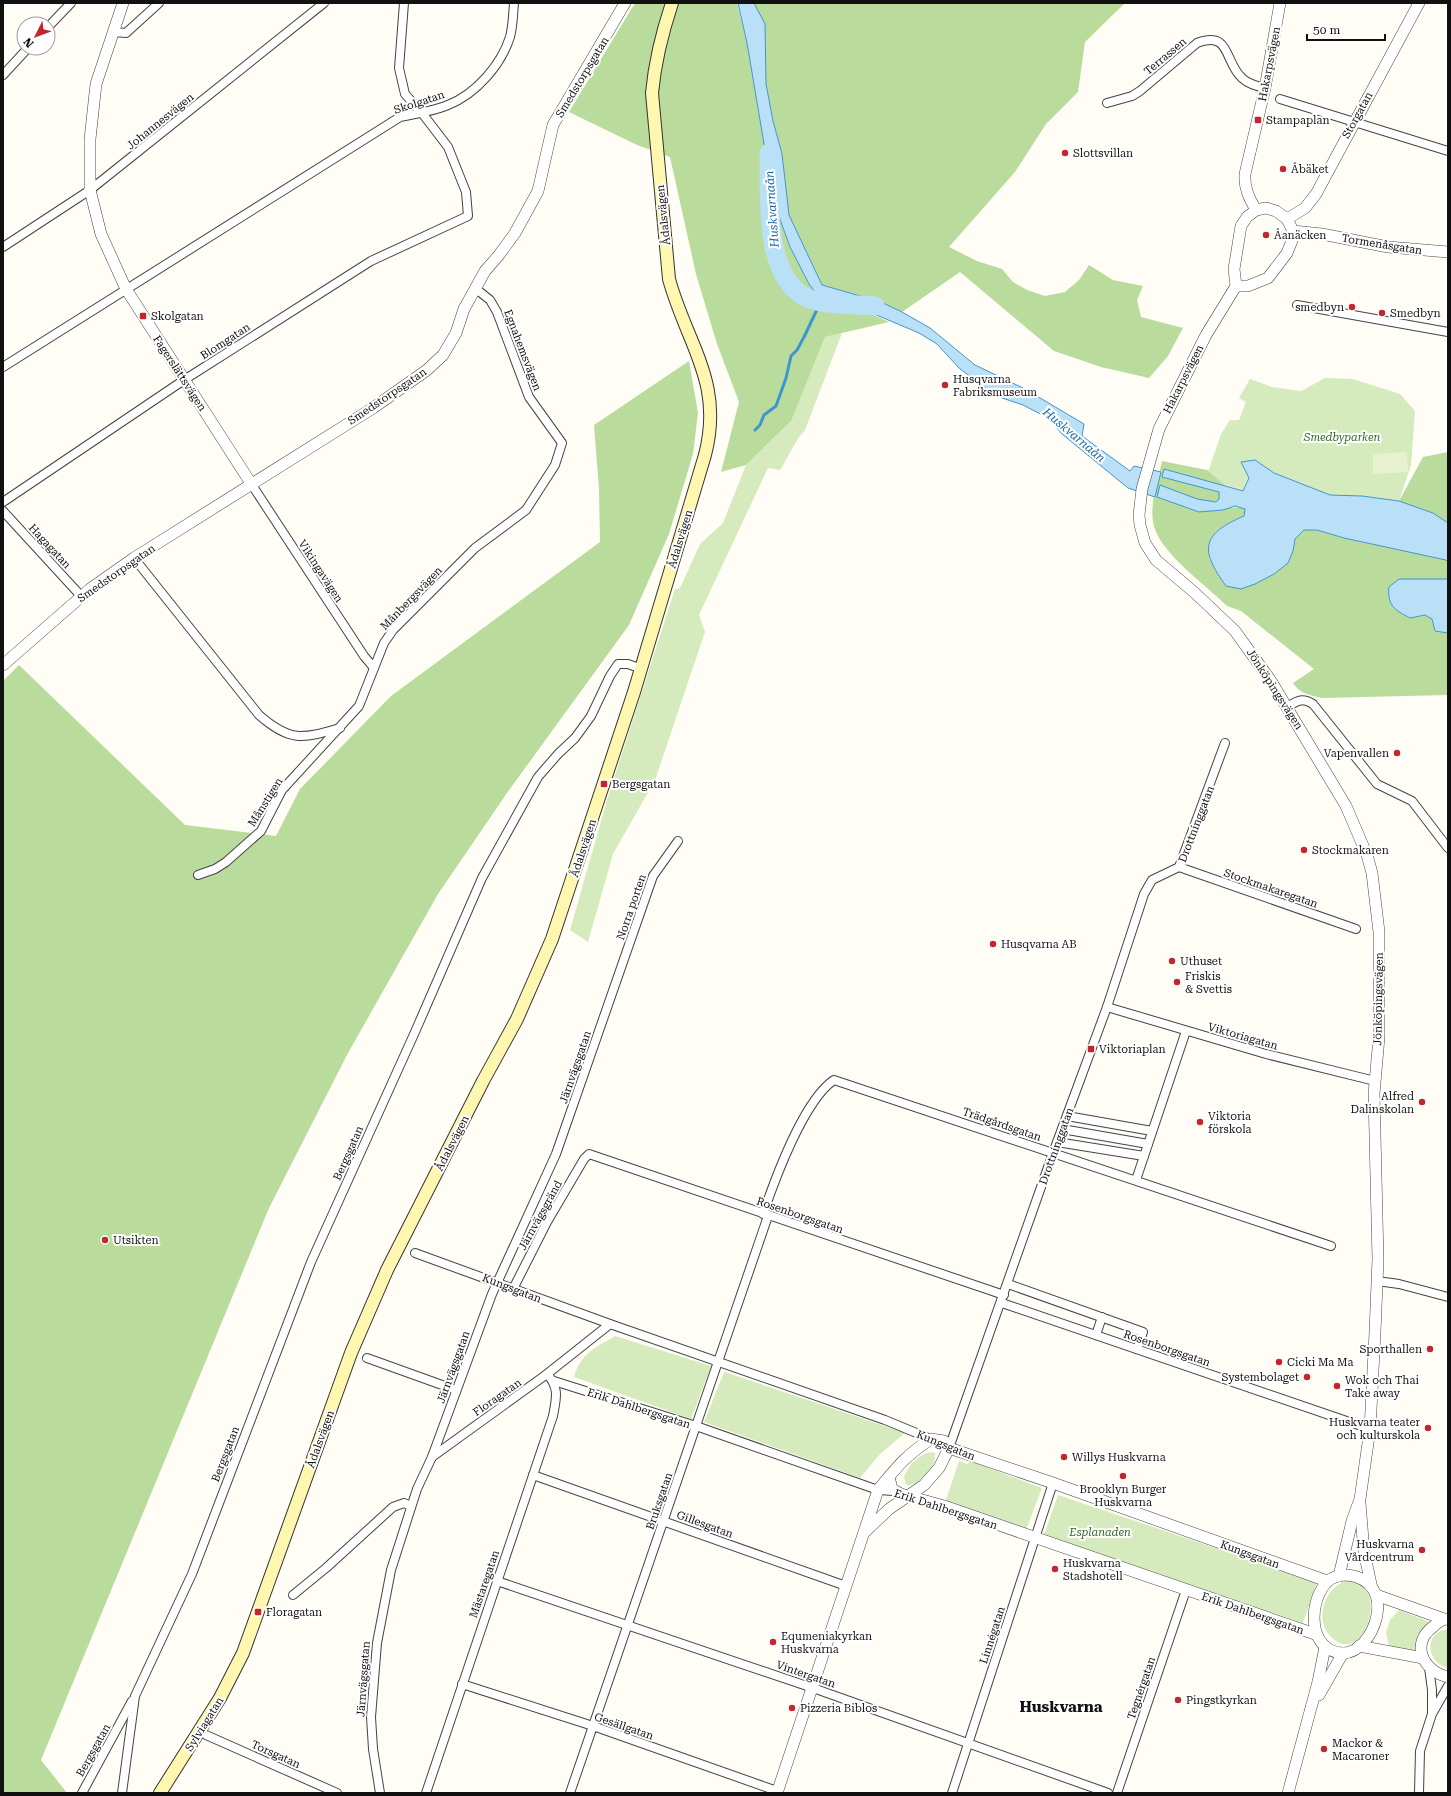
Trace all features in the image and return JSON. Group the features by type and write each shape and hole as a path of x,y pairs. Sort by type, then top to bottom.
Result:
{"main road":[{"name":"Ådalsvägen","path":"243,1653 352,1353 387,1270 483,1081 517,1019 552,939 627,713 639,668 686,522 710,434 710,398 705,374 677,307 669,279 659,176 652,93 661,38 672,3"},
{"name":"Sylviagatan","path":"160,1793 217,1704 243,1653"}],"street":[{"path":"56,19 71,3"},
{"name":"Fagerslättsvägen","path":"122,3 96,84 90,139 90,190 101,234 126,289 252,485"},
{"path":"113,32 126,33 159,3"},
{"name":"Johannesvägen","path":"3,247 90,190 324,3"},
{"path":"404,3 399,68 405,94 422,113"},
{"name":"Skolgatan","path":"3,367 400,117 422,113 449,105 473,90 488,75 502,54 510,36 514,3"},
{"name":"Smedstorpsgatan","path":"3,665 81,596 134,558 373,408 427,370 446,349 456,333 464,309 475,288 485,271 499,256 515,233 538,191 553,125 625,3"},
{"name":"Hakarpsvägen","path":"1256,210 1247,195 1245,178 1265,88 1280,3"},
{"name":"Storgatan","path":"1287,219 1299,212 1310,202 1419,3"},
{"name":"Terrassen","path":"1107,103 1132,96 1140,91 1197,43 1207,39 1217,41 1226,49 1236,71 1242,78 1250,84 1265,88"},
{"path":"3,75 21,56"},
{"path":"1280,99 1354,120 1448,151"},
{"name":"Blomgatan","path":"3,502 184,380 371,261 468,216 466,192 448,146 422,113"},
{"path":"1270,208 1287,219 1293,231 1292,244 1274,273 1268,278 1248,286 1236,286 1234,269 1241,226 1247,217 1256,210 1270,208"},
{"name":"Tormenåsgatan","path":"1293,231 1322,234 1388,247 1448,252"},
{"name":"Hakarpsvägen","path":"1141,497 1151,454 1167,411 1223,305 1236,286"},
{"name":"Egnahemsvägen","path":"475,288 490,300 497,312 529,397 562,443"},
{"path":"1297,306 1448,332"},
{"name":"Månbergsvägen","path":"340,728 359,706 369,685 384,643 393,630 475,548 526,510 555,465 562,443"},
{"name":"Vikingavägen","path":"252,485 364,656 374,668"},
{"name":"Jönköpingsvägen","path":"1141,497 1141,533 1149,552 1235,631 1258,661 1346,806 1367,855 1372,873 1379,932 1379,1037 1375,1081 1377,1281 1370,1430 1360,1499 1352,1521 1339,1576"},
{"name":"Hagagatan","path":"3,511 81,596"},
{"path":"134,558 259,715 273,727 280,732 299,737 310,737 340,728"},
{"name":"Bergsgatan","path":"82,1793 136,1694 192,1574 311,1262 412,1039 482,878 538,777 558,754 576,738 591,716 610,676 618,664 628,664 639,668"},
{"path":"1287,707 1300,700 1306,700 1313,704 1377,784 1412,801 1448,848"},
{"name":"Månstigen","path":"198,875 215,869 226,862 261,831 282,790 340,728"},
{"name":"Drottninggatan","path":"863,1535 883,1514 907,1496 918,1491 930,1479 939,1468 949,1448 1003,1299 1053,1153 1107,1007 1147,886 1157,876 1179,867 1226,743"},
{"name":"Norra porten","path":"623,964 653,876 678,841"},
{"name":"Stockmakaregatan","path":"1179,867 1356,929"},
{"name":"Järnvägsgatan","path":"380,1793 373,1749 371,1717 376,1643 391,1570 417,1488 432,1457 492,1294 524,1221 556,1154 623,964"},
{"name":"Viktoriagatan","path":"1107,1007 1266,1054 1375,1081"},
{"path":"1136,1180 1186,1031"},
{"name":"Trädgårdsgatan","path":"766,1215 775,1180 812,1103 821,1090 834,1080 1331,1246"},
{"path":"1067,1116 1152,1131"},
{"path":"1062,1129 1148,1144"},
{"path":"1057,1142 1144,1156"},
{"name":"Rosenborgsgatan","path":"589,1154 1003,1299 1096,1335 1370,1430"},
{"name":"Järnvägsgränd","path":"513,1289 547,1222 584,1159 589,1154"},
{"name":"Bruksgatan","path":"570,1793 718,1362 766,1215"},
{"name":"Kungsgatan","path":"415,1253 610,1324 884,1420 934,1440 946,1443 949,1448 1053,1483 1328,1581"},
{"path":"1377,1281 1399,1284 1448,1297"},
{"path":"1008,1284 1143,1332 1137,1349"},
{"path":"1096,1335 1102,1317"},
{"path":"554,1381 547,1374 610,1324"},
{"path":"367,1358 456,1390"},
{"name":"Floragatan","path":"432,1457 547,1374"},
{"name":"Erik Dahlbergsgatan","path":"554,1381 696,1426 878,1490 894,1491 944,1506 1035,1539 1315,1634"},
{"name":"Mästaregatan","path":"426,1793 496,1581 553,1416 557,1393 554,1381"},
{"path":"934,1440 956,1432"},
{"name":"Drottninggatan","path":"777,1792 878,1490 895,1468 912,1452 934,1440"},
{"name":"Gillesgatan","path":"533,1475 846,1586"},
{"path":"889,1477 891,1487 894,1491"},
{"name":"Linnégatan","path":"952,1793 1053,1483"},
{"path":"1360,1499 1361,1526 1371,1584 1376,1594 1378,1613 1375,1622 1365,1640 1350,1653 1333,1652 1325,1647 1315,1634 1317,1604 1328,1581 1339,1576 1356,1576 1371,1584"},
{"path":"293,1595 326,1568 393,1507 404,1503 411,1506"},
{"name":"Vintergatan","path":"496,1581 628,1624 813,1688 1108,1793"},
{"name":"Tegnérgatan","path":"1117,1793 1186,1590"},
{"path":"1376,1594 1446,1619"},
{"path":"1432,1714 1432,1690 1421,1647 1425,1634 1446,1619"},
{"path":"1359,1646 1426,1663 1439,1674 1448,1677"},
{"path":"1288,1793 1318,1682 1325,1647"},
{"path":"1309,1713 1344,1653"},
{"name":"Gesällgatan","path":"462,1684 593,1726 777,1792"},
{"path":"1419,1793 1420,1751 1432,1714 1448,1686"},
{"name":"Bergsgatan","path":"122,1793 136,1694"},
{"name":"Torsgatan","path":"206,1735 337,1793"}],"green space":[{"path":"635,3 737,3 747,43 774,203 790,247 809,284 820,299 848,303 889,322 825,337 791,421 746,465 721,472 739,402 717,344 696,274 670,157 637,145 569,112"},
{"path":"754,3 1125,3 1085,42 1078,92 1046,124 1015,172 949,247 977,261 1002,269 1013,282 1027,290 1045,296 1065,292 1079,280 1089,265 1113,280 1143,286 1137,300 1141,317 1183,328 1168,356 1149,378 1101,367 1054,351 960,272 902,312 881,302 822,285 789,215 782,154 773,121 766,84 765,24"},
{"path":"842,333 805,430 799,437 780,470 768,468 699,615 705,632 655,780 613,854 588,942 570,930 607,800 675,589 680,588 700,544 723,523 746,465 790,422 825,337"},
{"path":"689,361 698,413 693,454 669,534 629,625 507,793 438,894 348,1053 269,1208 41,1760 67,1793 3,1793 3,681 19,665 185,825 276,836 300,789 391,696 600,542 599,489 594,425"},
{"name":"Smedbyparken","path":"1325,378 1353,379 1400,394 1415,411 1411,465 1399,501 1330,495 1274,473 1255,460 1243,491 1225,485 1208,472 1221,434 1230,420 1239,420 1246,402 1239,398 1250,379 1272,387 1301,391"},
{"path":"1407,452 1408,472 1373,474 1373,454"},
{"path":"1448,452 1448,523 1433,513 1399,501 1423,457"},
{"path":"1162,461 1207,470 1225,485 1224,500 1211,511 1232,508 1245,509 1246,513 1244,516 1222,527 1213,537 1210,543 1210,560 1293,551 1295,539 1304,530 1317,530 1344,538 1447,560 1448,579 1437,581 1410,618 1425,615 1432,619 1435,631 1448,633 1448,695 1322,698 1306,694 1299,690 1293,683 1314,669 1241,611 1227,606 1173,556 1156,533 1152,514 1155,491"},
{"path":"615,1336 711,1366 691,1419 574,1377 581,1362 590,1352"},
{"path":"724,1372 905,1433 880,1454 860,1478 704,1422"},
{"path":"932,1452 935,1453 935,1458 930,1470 917,1483 906,1485 904,1477 911,1464 922,1455"},
{"path":"959,1461 968,1464 970,1461 1042,1488 1026,1530 945,1503"},
{"name":"Esplanaden","path":"1058,1495 1317,1582 1303,1623 1044,1535"},
{"path":"1345,1581 1359,1584 1368,1592 1371,1604 1369,1618 1364,1630 1357,1640 1347,1644 1336,1641 1329,1634 1324,1626 1322,1618 1323,1609 1330,1592"},
{"path":"1399,1610 1430,1622 1420,1633 1417,1652 1389,1647 1386,1632 1390,1620"},
{"path":"1448,1629 1448,1668 1435,1660 1430,1648 1431,1641 1434,1636 1440,1631"}],"water":[{"name":"Huskvarnaån","path":"738,3 754,3 765,24 766,84 773,121 782,154 789,215 822,285 881,302 902,312 930,328 975,365 1025,389 1084,424 1082,436 1130,471 1134,466 1161,472 1155,497 1128,488 1062,434 1048,418 1023,405 996,396 959,368 937,344 919,333 848,303 820,299 809,284 790,247 774,203 747,43"},
{"path":"1255,460 1274,473 1330,495 1362,496 1399,501 1433,513 1448,523 1448,562 1446,560 1344,538 1317,530 1304,530 1295,539 1293,551 1288,563 1274,574 1255,584 1241,589 1226,586 1217,573 1212,562 1209,552 1209,544 1213,536 1220,529 1244,516 1245,509 1235,506 1223,510 1199,512 1157,497 1160,485 1197,499 1216,502 1219,499 1219,492 1162,477 1164,469 1243,491 1249,478 1241,462"},
{"path":"1399,579 1448,579 1448,633 1435,631 1432,619 1425,615 1410,618 1393,607 1389,599 1389,587"}],"waterway":[{"name":"Huskvarnaån","path":"769,153 770,211 775,252 782,271 791,286 805,297 820,302 875,306"},
{"path":"755,430 760,425 764,415 776,406 786,378 791,356 797,350 821,301"}],"place":[{"name":"Stampaplan","path":"1258,120"},
{"name":"Slottsvillan","path":"1065,153"},
{"name":"Åbäket","path":"1283,169"},
{"name":"Åanäcken","path":"1266,235"},
{"name":"smedbyn","path":"1352,307"},
{"name":"Smedbyn","path":"1382,313"},
{"name":"Skolgatan","path":"143,316"},
{"name":"Husqvarna Fabriksmuseum","path":"945,385"},
{"name":"Vapenvallen","path":"1397,753"},
{"name":"Bergsgatan","path":"604,784"},
{"name":"Stockmakaren","path":"1304,850"},
{"name":"Husqvarna AB","path":"993,944"},
{"name":"Uthuset","path":"1172,961"},
{"name":"Friskis & Svettis","path":"1177,982"},
{"name":"Viktoriaplan","path":"1091,1049"},
{"name":"Alfred Dalinskolan","path":"1422,1102"},
{"name":"Viktoria förskola","path":"1200,1122"},
{"name":"Utsikten","path":"105,1240"},
{"name":"Sporthallen","path":"1430,1349"},
{"name":"Cicki Ma Ma","path":"1279,1362"},
{"name":"Systembolaget","path":"1307,1377"},
{"name":"Wok och Thai Take away","path":"1337,1386"},
{"name":"Huskvarna teater och kulturskola","path":"1428,1428"},
{"name":"Willys Huskvarna","path":"1064,1457"},
{"name":"Brooklyn Burger Huskvarna","path":"1123,1476"},
{"name":"Huskvarna Vårdcentrum","path":"1422,1550"},
{"name":"Huskvarna Stadshotell","path":"1055,1569"},
{"name":"Floragatan","path":"258,1612"},
{"name":"Equmeniakyrkan Huskvarna","path":"773,1642"},
{"name":"Pingstkyrkan","path":"1178,1700"},
{"name":"Pizzeria Biblos","path":"792,1708"},
{"name":"Mackor & Macaroner","path":"1324,1749"}],"district":[{"name":"Huskvarna","path":"1061,1707"}]}
